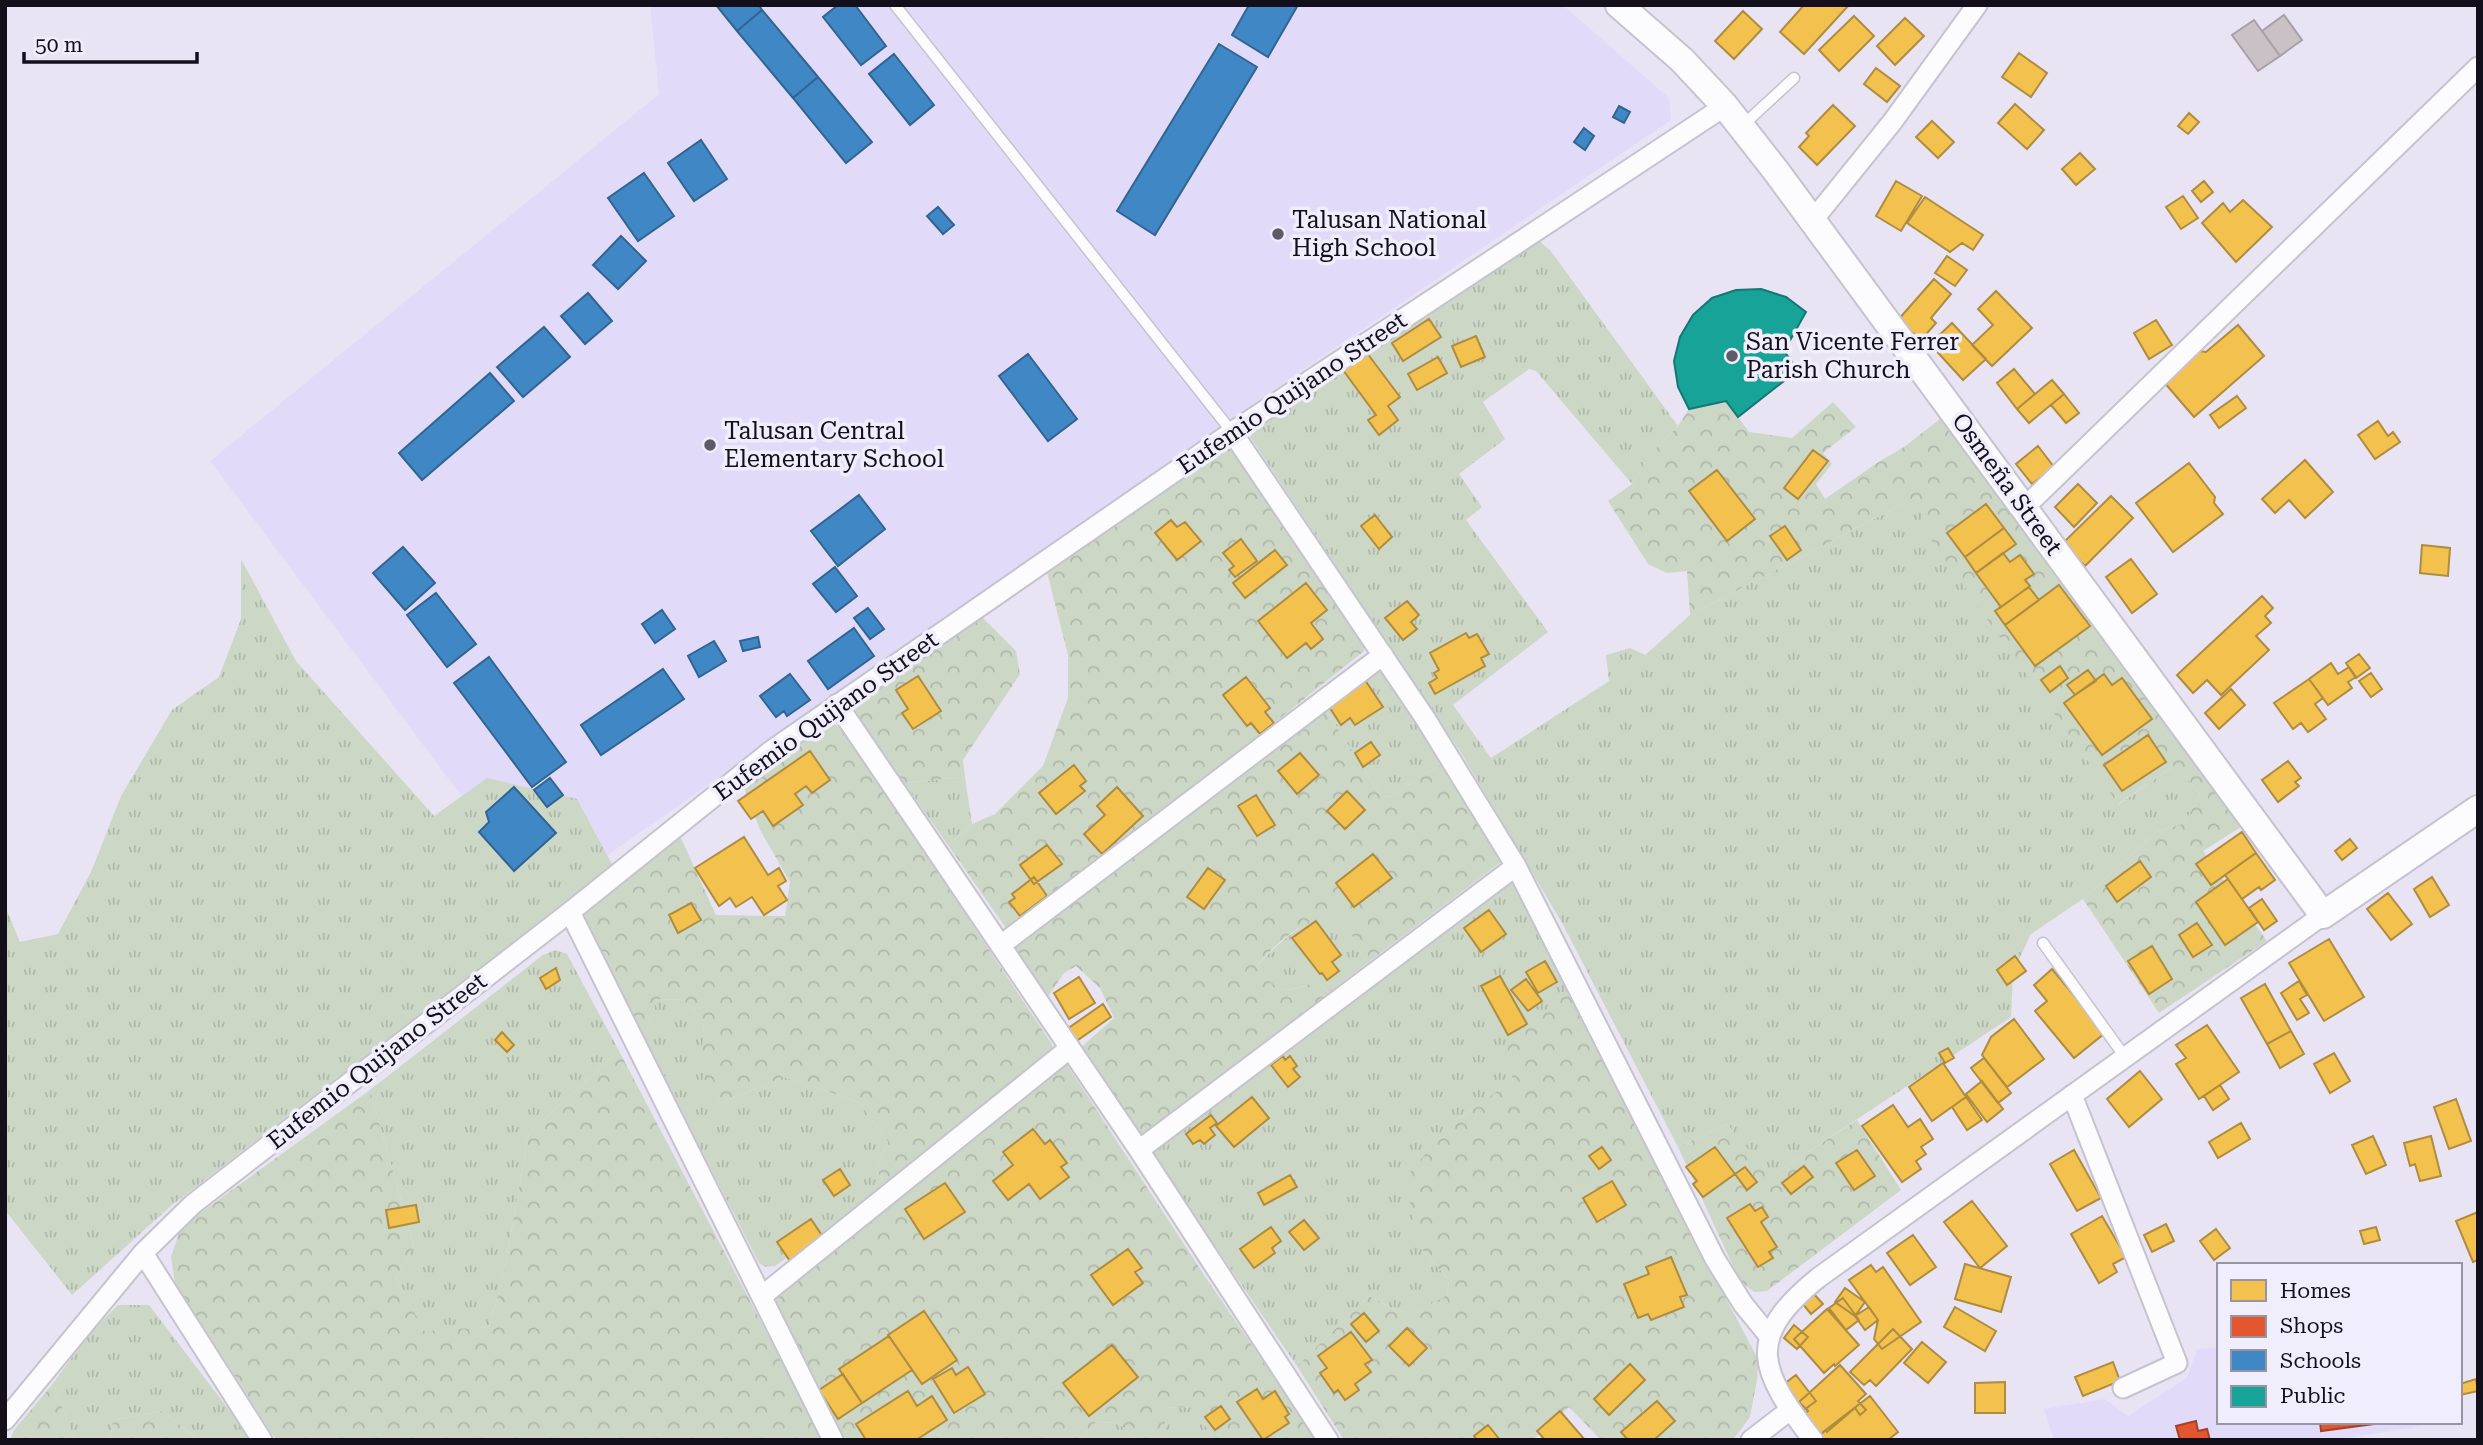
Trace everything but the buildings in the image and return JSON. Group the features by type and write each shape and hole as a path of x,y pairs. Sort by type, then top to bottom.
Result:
{"main road":[{"name":"Osmeña Street","path":"1619,5 1682,60 1725,106 1813,220 2323,915"},
{"path":"2323,915 2478,809"}],"street":[{"path":"1813,220 1893,121 1977,5"},
{"path":"2024,508 2478,66"},
{"name":"Eufemio Quijano Street","path":"5,1420 143,1253 193,1204 570,912 772,750 1233,432 1725,106"},
{"path":"1233,432 1425,718 1516,866 1715,1259 1743,1304 1769,1336"},
{"path":"1000,946 1383,655"},
{"path":"837,704 1139,1150 1328,1440"},
{"path":"1139,1150 1516,866"},
{"path":"570,912 834,1440"},
{"path":"1813,1440 1772,1380 1767,1352 1769,1336 1787,1304 1818,1278 2323,915"},
{"path":"762,1296 1070,1048"},
{"path":"2072,1095 2177,1363 2123,1388"},
{"path":"143,1253 262,1440"},
{"path":"1751,1440 1790,1410"}],"lane":[{"path":"895,5 1233,432"},
{"path":"1741,127 1794,78"},
{"path":"2043,943 2125,1057"}],"shaded area":[{"name":"Talusan Central Elementary School","path":"650,5 1563,5 1669,98 1671,120 1214,430 541,902 210,461 659,94"},
{"path":"2217,1347 2217,1424 2434,1424 2335,1440 2054,1440 2044,1409 2105,1399 2128,1416 2187,1378 2197,1349"}],"green space":[{"path":"1539,241 1550,250 1678,426 1650,455 1632,484 1536,371 1529,369 1483,402 1505,439 1459,474 1482,507 1466,520 1548,632 1453,705 1491,758 1609,681 1606,655 1630,648 1645,655 1690,615 1918,496 2119,804 2175,765 2200,794 2185,823 2156,832 2083,899 2031,934 2013,972 2011,1017 1770,1177 1727,1124 1678,1147 1561,921 1461,753 1250,437 1261,422 1525,246"},
{"path":"1726,401 1749,432 1792,438 1833,402 1856,427 1823,453 1832,464 1816,484 1825,499 1904,447 1949,412 2244,825 2203,851 2267,941 2159,1013 2083,899 2156,832 2185,823 2200,794 2175,765 2118,804 1924,530 1918,496 1690,615 1687,571 1667,573 1648,564 1608,501 1632,484 1650,455 1678,426 1689,409"},
{"path":"1226,442 1234,447 1364,645 1364,651 1013,932 1008,931 948,845 972,824 995,814 1043,766 1068,698 1068,655 1046,568"},
{"path":"241,559 296,661 434,816 487,778 577,799 613,866 172,1205 72,1295 5,1210 5,906 20,942 58,934 91,872 121,796 172,710 219,677 241,619"},
{"path":"980,615 1016,651 1020,674 963,760 965,777 904,783 858,717 853,703"},
{"path":"1384,668 1445,762 1390,797 1381,796 1324,707"},
{"path":"1324,707 1381,796 1390,797 1445,762 1503,854 1501,862 1366,964 1342,915 1317,920 1284,939 1256,966 1282,989 1288,990 1316,982 1329,993 1142,1139 1079,1049 1114,1018 1100,988 1076,966 1064,973 1045,1001 1015,952 1018,942"},
{"path":"830,721 844,731 1053,1046 1047,1061 886,1189 876,1168 888,1142 859,1102 784,1077 720,1103 701,1064 704,1020 683,1000 657,999 644,1038 582,922 581,914 674,836 680,836 716,915 785,916 790,882 760,830 743,784"},
{"path":"965,777 972,824 948,845 904,783"},
{"path":"1510,879 1572,986 1513,1080 1450,1125 1424,1252 1449,1280 1447,1295 1414,1314 1393,1309 1369,1296 1297,1366 1150,1151"},
{"path":"1342,914 1366,964 1329,993 1316,982 1288,990 1276,987 1256,966 1305,925"},
{"path":"556,950 567,954 619,1051 529,1133 503,1277 489,1327 424,1332 396,1278 414,1246 370,1090 543,955"},
{"path":"1572,986 1714,1276 1758,1359 1750,1417 1733,1440 1601,1440 1569,1407 1533,1440 1344,1440 1297,1366 1369,1296 1393,1309 1414,1314 1447,1295 1449,1280 1424,1252 1414,1231 1407,1176 1450,1125 1513,1080 1506,1048"},
{"path":"657,999 683,1000 704,1020 702,1064 720,1103 784,1077 859,1102 888,1142 876,1168 886,1189 775,1266 766,1267 759,1263 644,1038"},
{"path":"619,1051 823,1440 276,1440 175,1283 171,1257 181,1227 370,1090 414,1246 396,1278 424,1331 489,1327 503,1277 529,1133"},
{"path":"1066,1063 1206,1278 1317,1440 1214,1440 1194,1407 1165,1408 1165,1435 1158,1440 1138,1440 1118,1423 1096,1422 1079,1440 845,1440 774,1298 1056,1065"},
{"path":"1857,1120 1901,1190 1767,1291 1754,1292 1740,1281 1678,1147 1727,1124 1771,1176"},
{"path":"118,1305 149,1305 252,1440 198,1440 163,1411 115,1420 109,1440 74,1440 56,1390 51,1386 89,1334"},
{"path":"51,1386 56,1390 74,1440 10,1440 14,1430"},
{"path":"1195,1407 1214,1440 1158,1440 1165,1435 1165,1408"},
{"path":"163,1411 198,1440 109,1440 115,1420"},
{"path":"1096,1422 1118,1423 1138,1440 1079,1440"}],"place":[{"name":"Talusan National High School","path":"1278,234"},
{"name":"San Vicente Ferrer Parish Church","path":"1732,356"},
{"name":"Talusan Central Elementary School","path":"710,445"}]}
